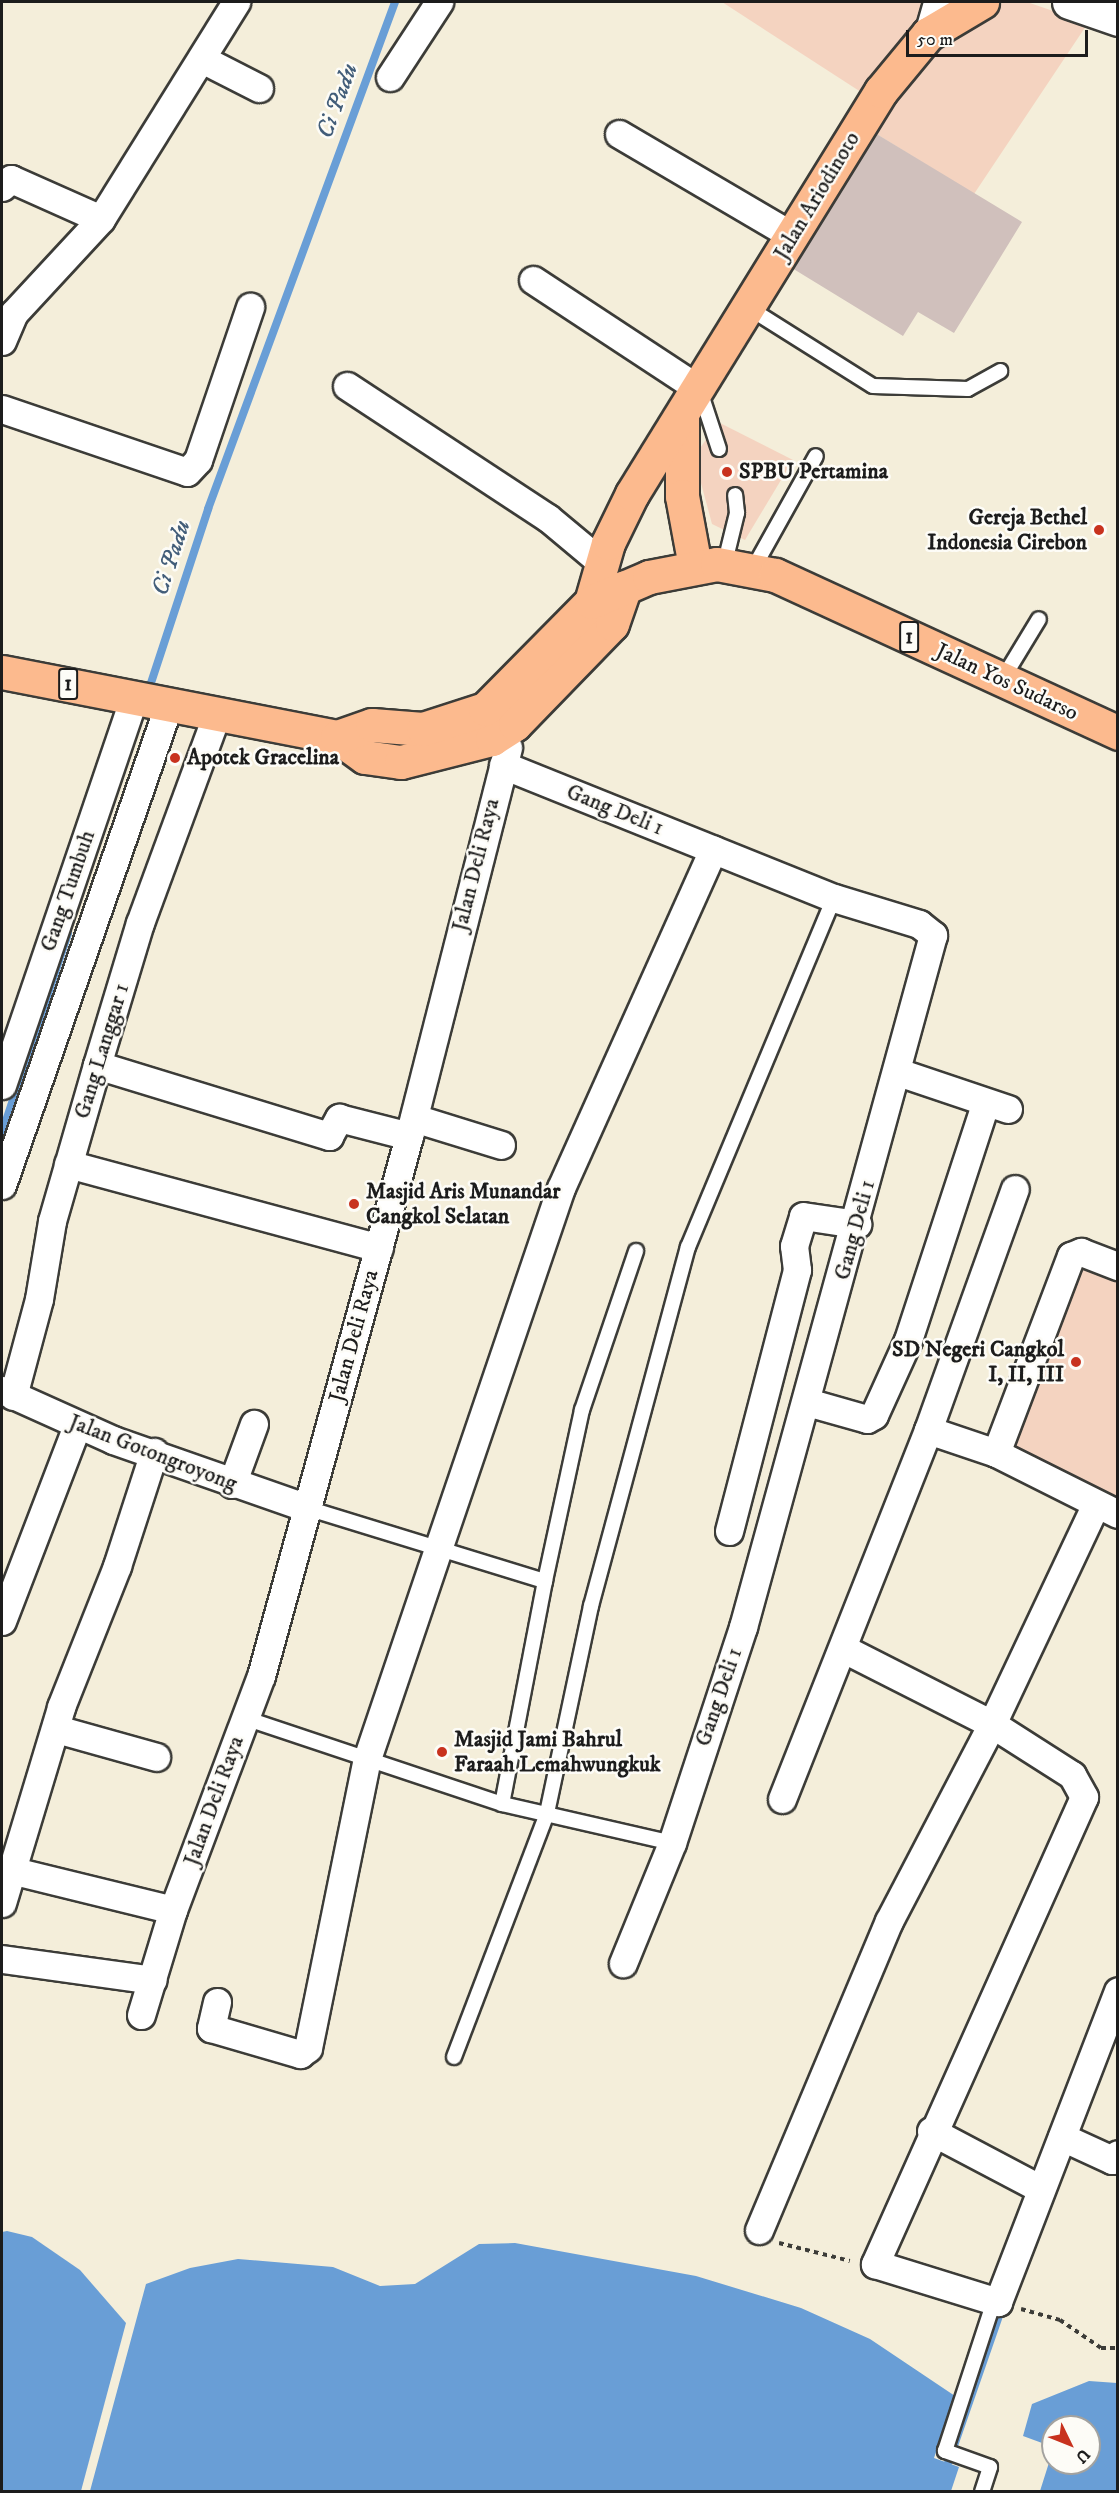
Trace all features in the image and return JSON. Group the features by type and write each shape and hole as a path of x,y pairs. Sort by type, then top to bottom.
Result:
{"main road":[{"name":"Jalan Ariodinoto","path":"591,602 602,563 632,494 750,308 881,92 928,34 982,2"},
{"path":"682,417 682,496 724,567"},
{"name":"1","path":"337,737 372,726 423,729 485,709 591,602 625,587 724,567"},
{"name":"Jalan Yos Sudarso","path":"724,567 1002,680 1118,733"},
{"name":"1","path":"2,672 337,737 365,757 401,762 492,739 514,724 542,702 612,624 625,587"}],"street":[{"path":"2,341 14,313 101,219 236,2"},
{"path":"390,77 439,2"},
{"path":"928,34 937,2"},
{"path":"1070,2 1118,19"},
{"path":"202,59 260,88"},
{"path":"619,134 793,236"},
{"path":"2,188 10,178 101,219"},
{"path":"533,280 699,389"},
{"path":"2,409 187,472 198,460 250,307"},
{"path":"347,386 549,518 602,563"},
{"name":"Jalan Deli Raya","path":"141,2015 174,1910 245,1718 307,1508 412,1127 514,724 515,681"},
{"name":"Gang Tumbuh","path":"3,1079 134,697"},
{"path":"2,1185 169,704"},
{"name":"Gang Langgar 1","path":"7,1393 68,1164 140,923 228,716"},
{"name":"Gang Deli 1","path":"503,765 834,898 919,924 933,935 857,1224 743,1627 672,1843 623,1963"},
{"path":"217,2002 211,2028 300,2054 308,2048 367,1759 561,1188 713,850"},
{"path":"97,1065 329,1136 339,1118 412,1127 501,1145"},
{"path":"807,1402 867,1419 874,1415 908,1340 997,1106 898,1072"},
{"path":"68,1164 378,1248"},
{"path":"782,1799 844,1649 928,1430 1015,1189"},
{"path":"729,1532 797,1270 794,1246 803,1216 857,1224"},
{"path":"996,1454 1071,1256 1081,1252 1118,1266"},
{"name":"Jalan Gotongroyong","path":"7,1393 77,1426 154,1452 232,1484 307,1508"},
{"path":"232,1484 254,1424"},
{"path":"2,1621 77,1426"},
{"path":"759,2230 889,1920 1107,1509 996,1454 928,1430"},
{"path":"2,1903 7,1869 154,1452"},
{"path":"844,1649 993,1724 1072,1775 1084,1797 932,2130 875,2264 1001,2305 1003,2293 1041,2189 1065,2138 1118,1991"},
{"path":"56,1730 156,1757"},
{"path":"7,1869 174,1910"},
{"path":"2,1959 153,1980"},
{"path":"932,2130 1041,2189"},
{"path":"1065,2138 1112,2160 1118,2154"}],"lane":[{"path":"750,308 873,386 968,389 1000,372"},
{"path":"699,389 719,448"},
{"path":"724,567 816,456"},
{"path":"724,567 737,513 735,495"},
{"path":"1002,680 1040,619"},
{"path":"454,2056 547,1813 591,1606 688,1247 834,898"},
{"path":"502,1804 545,1581 582,1410 636,1251"},
{"path":"307,1508 545,1581"},
{"path":"245,1718 502,1804 672,1843"},
{"path":"982,2492 990,2467 945,2451 1001,2305"}],"path":[{"path":"759,2230 790,2246 875,2264"},
{"path":"1001,2305 1060,2320 1101,2348 1118,2349"}],"shaded area":[{"path":"722,2 930,2 925,21 864,94"},
{"path":"1004,2 1027,2 1088,23 974,194 870,130 934,44"},
{"path":"870,130 1022,222 954,333 918,312 903,336 787,265"},
{"path":"718,422 793,460 745,540 712,524 694,457"},
{"name":"SD Negeri Cangkol I, II, III","path":"1075,1257 1117,1274 1117,1502 1001,1450"}],"water":[{"path":"7,2231 32,2237 80,2270 126,2323 81,2491 2,2491 2,2232"},
{"path":"515,2243 696,2276 801,2308 870,2339 955,2396 934,2458 959,2467 951,2491 90,2491 146,2284 190,2268 238,2259 333,2267 380,2286 415,2284 479,2244"},
{"path":"1089,2381 1117,2383 1117,2491 1040,2491 1045,2475 1101,2475 1101,2415 1041,2415 1041,2443 1023,2436 1032,2404"}],"waterway":[{"name":"Ci Padu","path":"148,692 208,509 395,2"},
{"name":"Ci Padu","path":"2,1133 68,934"},
{"path":"948,2463 1002,2307"}],"place":[{"name":"SPBU Pertamina","path":"727,472"},
{"name":"Gereja Bethel Indonesia Cirebon","path":"1099,530"},
{"name":"Apotek Gracelina","path":"175,758"},
{"name":"Masjid Aris Munandar Cangkol Selatan","path":"354,1204"},
{"name":"SD Negeri Cangkol I, II, III","path":"1076,1362"},
{"name":"Masjid Jami Bahrul Faraah Lemahwungkuk","path":"442,1752"}]}
